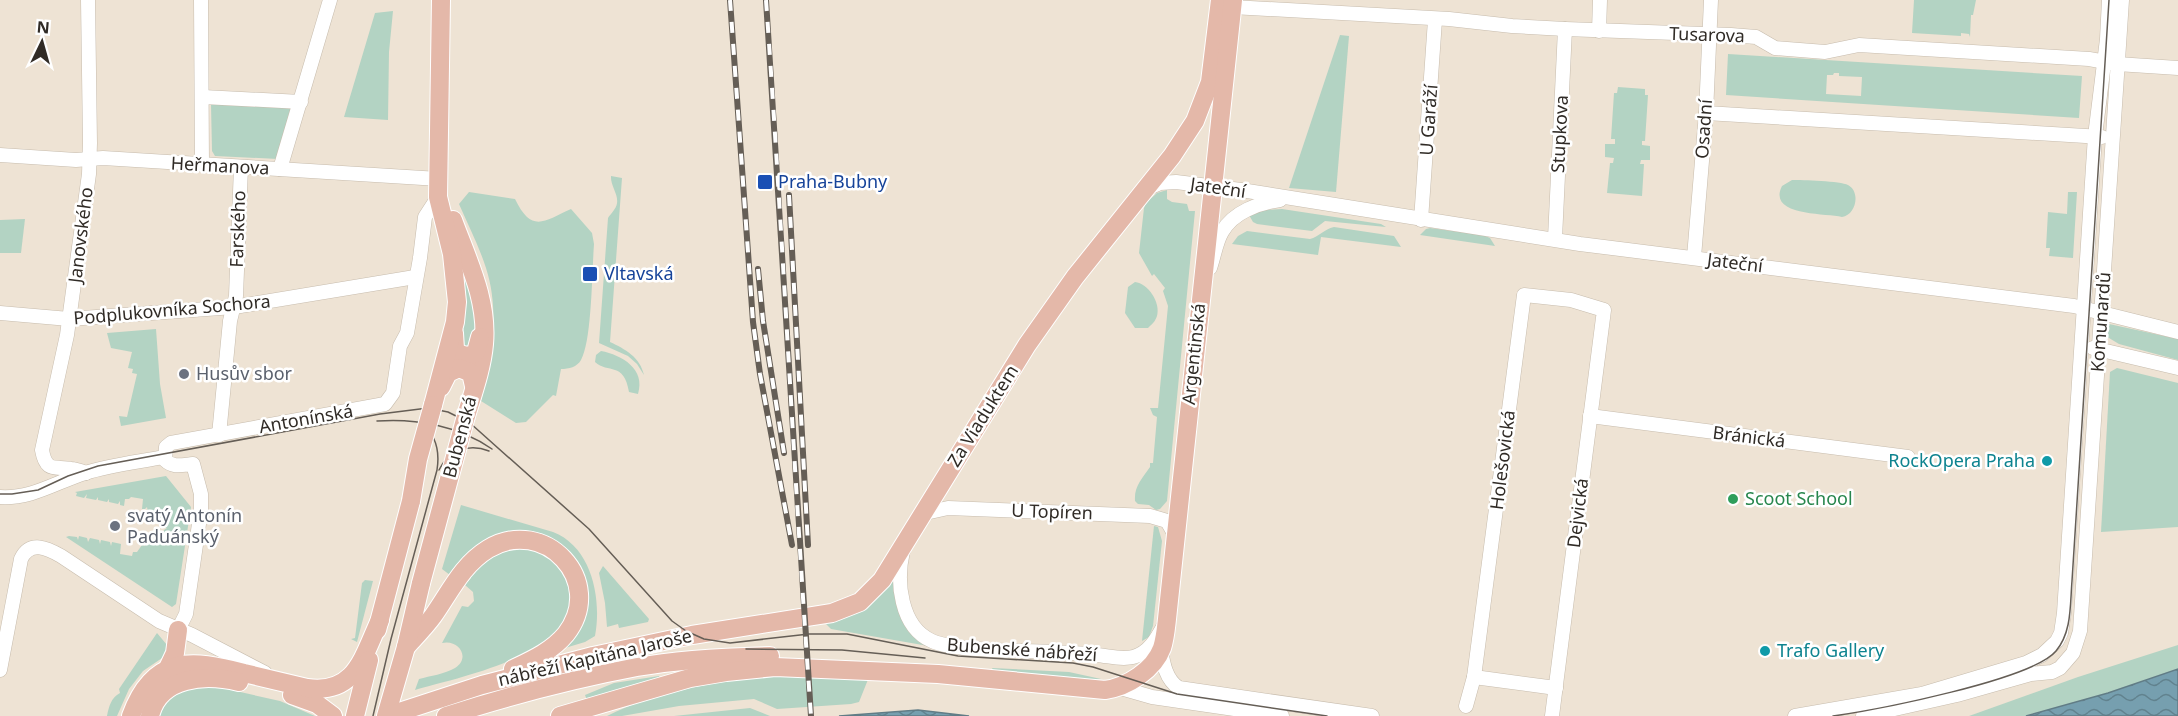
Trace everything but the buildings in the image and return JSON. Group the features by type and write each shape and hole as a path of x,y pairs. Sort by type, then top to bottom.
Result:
{"main road":[{"name":"Bubenská","path":"355,713 408,518 418,459 443,376 455,322 456,278 439,188 441,0"},
{"name":"Argentinská","path":"1117,687 1132,680 1149,667 1161,650 1167,619 1212,187 1228,2"},
{"path":"1146,189 1186,135 1200,108 1210,82 1228,2"},
{"name":"Bubenská","path":"386,716 484,344 483,317 475,276 439,188"},
{"name":"Za Viaduktem","path":"807,618 843,610 860,602 882,580 921,514 1049,313 1146,189"},
{"path":"455,322 455,349 459,354 471,356 478,348 483,317"},
{"path":"443,376 454,368 464,369 471,373 474,386"},
{"path":"406,647 432,617 459,577 488,549 505,541 522,539 539,542 555,550 571,567 577,583 579,599 576,612 564,636 542,654 482,685"},
{"name":"nábřeží Kapitána Jaroše","path":"386,716 482,685 593,656 686,636 807,618"},
{"path":"133,710 148,685 167,670 182,664 199,663 318,690 334,688 344,683 358,667 380,620"},
{"path":"167,670 174,657 178,630"},
{"name":"nábřeží Kapitána Jaroše","path":"446,716 570,682 637,667 687,660 820,656 847,658 938,674"},
{"path":"560,716 674,682 735,670 794,666 938,674"},
{"name":"Bubenské nábřeží","path":"938,674 1075,688 1105,690 1117,687"},
{"path":"150,716 156,702 170,687 184,681 201,678 234,681 297,696 318,704 333,716"}],"street":[{"name":"Janovského","path":"86,472 69,468 54,468 48,465 43,454 43,444 67,335 90,160 88,0"},
{"path":"201,0 202,165"},
{"path":"280,169 330,0"},
{"path":"1599,31 1600,0"},
{"name":"Osadní","path":"1694,257 1706,113 1711,0"},
{"name":"Komunardů","path":"1863,716 1957,695 2031,674 2052,672 2067,662 2077,643 2083,592 2113,137 2107,39 2109,0"},
{"name":"Komunardů","path":"1796,716 1922,694 2007,670 2042,655 2051,648 2061,633 2065,602 2095,136 2122,0"},
{"name":"Tusarova","path":"1228,2 1349,7 1435,20 1566,29 1756,37 1775,48 1825,51 1858,45 2089,59 2110,63 2178,68"},
{"name":"U Garáží","path":"1421,220 1435,20"},
{"name":"Stupkova","path":"1555,238 1566,29"},
{"path":"203,97 301,102"},
{"path":"1706,113 2113,137"},
{"name":"Heřmanova","path":"0,156 90,160 103,158 280,169 439,188"},
{"name":"Farského","path":"219,435 234,307 241,167"},
{"name":"Jateční","path":"1146,189 1167,182 1212,187 1580,243 2084,309 2178,332"},
{"name":"Bubenská","path":"390,399 399,353 407,333 425,217 439,188"},
{"name":"Jateční","path":"1200,299 1222,232 1230,222 1260,204 1291,199"},
{"name":"Podplukovníka Sochora","path":"0,313 69,319 234,307 415,277"},
{"name":"Holešovická","path":"1466,705 1474,677 1524,295 1571,300 1604,310"},
{"name":"Dejvická","path":"1552,716 1604,310"},
{"path":"2081,345 2178,368"},
{"name":"Antonínská","path":"164,457 166,447 171,443 385,404 390,399"},
{"name":"Bránická","path":"1590,416 1908,457"},
{"path":"0,497 38,493 86,472 164,457 169,464 175,466 192,464 201,501 186,614 178,630"},
{"name":"U Topíren","path":"921,514 948,508 1150,516 1167,521 1171,524 1175,534"},
{"name":"Bubenské nábřeží","path":"904,543 900,570 903,604 917,629 937,643 1125,658 1140,655 1146,651 1156,640 1167,619"},
{"path":"0,670 19,565 24,553 38,547 48,549 104,583 159,621 192,634 281,682"},
{"path":"1161,650 1166,670 1173,684 1179,688 1372,716"},
{"path":"1474,677 1556,688"},
{"name":"Bubenské nábřeží","path":"1117,687 1152,697 1275,715"}],"green space":[{"path":"1914,0 1976,0 1973,15 1971,15 1970,37 1969,34 1961,33 1961,36 1912,33"},
{"path":"393,11 389,52 388,120 344,117 375,13"},
{"path":"1340,35 1349,36 1336,192 1289,188"},
{"path":"1728,54 2082,76 2079,118 1726,95","holes":["1839,73 1839,76 1862,77 1861,96 1826,94 1827,75"]},
{"path":"1618,87 1645,89 1645,95 1648,95 1645,141 1642,141 1642,145 1650,146 1650,160 1641,160 1640,164 1644,164 1642,196 1607,193 1610,163 1613,163 1614,158 1605,157 1605,144 1615,144 1615,139 1611,139 1614,93 1617,93"},
{"path":"213,102 292,108 278,159 215,156 212,151 211,104"},
{"path":"611,176 622,178 610,342 635,358 644,375 628,356 599,343 608,218 617,201"},
{"path":"1792,180 1848,185 1852,188 1856,198 1851,212 1842,217 1790,208 1783,203 1780,196 1782,186"},
{"path":"1167,190 1167,199 1187,204 1189,211 1195,211 1167,501 1156,510 1149,505 1138,504 1135,496 1141,479 1150,467 1150,463 1153,463 1157,417 1153,415 1150,408 1158,408 1168,306 1163,291 1165,288 1154,274 1152,276 1139,253 1146,203 1157,193"},
{"path":"469,192 515,199 527,217 539,222 571,209 592,233 594,244 591,305 585,351 577,364 561,369 556,396 553,395 526,422 516,423 481,401 491,352 493,301 483,260 459,204"},
{"path":"2068,192 2077,192 2073,258 2049,256 2050,248 2046,248 2048,212 2067,214"},
{"path":"1282,209 1381,224 1386,227 1325,221 1312,231 1257,224 1249,215 1265,210"},
{"path":"25,219 21,253 0,253 0,220"},
{"path":"1334,227 1394,236 1401,247 1321,237 1318,255 1232,244 1238,236 1247,231 1310,239"},
{"path":"1430,228 1483,235 1490,238 1495,246 1420,235"},
{"path":"452,233 477,303 475,346 461,350"},
{"path":"1135,282 1149,290 1157,305 1156,318 1148,328 1135,328 1125,313 1128,287"},
{"path":"2109,324 2178,339 2178,360 2119,344 2104,335 2105,326"},
{"path":"156,329 160,384 166,418 121,426 119,416 127,417 137,374 132,373 133,369 128,368 132,352 111,348 107,333"},
{"path":"601,351 617,356 635,370 640,385 638,394 629,392 627,382 619,372 595,362 596,355"},
{"path":"2117,368 2178,383 2178,527 2101,532 2110,372"},
{"path":"166,476 191,507 176,604 172,607 66,537 77,537 78,540 79,536 87,538 88,542 90,538 99,540 100,544 101,540 110,542 111,546 112,542 121,544 120,554 132,556 133,552 137,552 142,545 145,546 144,538 149,539 149,543 151,539 158,544 158,540 162,537 166,538 163,535 167,528 161,524 161,520 159,523 154,522 153,518 152,521 148,521 151,513 148,513 147,507 142,509 143,499 131,497 125,499 124,506 120,505 120,501 118,504 109,502 109,499 107,502 98,500 98,497 96,500 86,498 87,494 84,498 76,496 75,492"},
{"path":"461,505 553,532 566,539 577,549 591,576 595,591 597,622 595,636 585,642 565,648 585,616 586,586 582,571 573,557 561,545 547,537 516,530 499,534 479,546 450,575 442,569"},
{"path":"1154,526 1158,527 1162,541 1153,626 1149,637 1142,641"},
{"path":"525,547 548,557 563,572 566,579 569,588 569,611 558,630 539,645 514,658 460,678 415,690 419,679 451,670 460,664 461,650 453,644 442,643 462,606 468,607 474,601 473,592 465,585 471,578 469,576 501,550"},
{"path":"603,566 649,619 648,622 619,628 618,624 607,627 599,573"},
{"path":"365,580 373,581 357,642 351,639 355,638 362,583"},
{"path":"891,581 895,582 897,602 934,647 831,629 823,621"},
{"path":"157,633 167,645 165,656 143,671 129,689 117,716 107,716 112,700 120,693 119,689"},
{"path":"2178,645 2178,669 2108,693 2026,716 1969,716 2078,677"},
{"path":"992,668 1069,672 1101,679 1082,680 993,670"},
{"path":"659,676 661,682 588,703 585,695 614,683"},
{"path":"763,676 869,677 859,702 851,704 777,709 754,699 607,716 663,695 703,685"},
{"path":"218,687 280,701 315,716 160,716 169,700 176,695 191,689"},
{"path":"750,708 770,716 674,716"}],"water":[{"path":"2178,669 2178,716 2026,716 2108,693"},
{"path":"918,710 969,716 839,716"}],"tram line":[{"path":"1833,716 1951,692 2017,673 2041,662 2056,651 2065,635 2070,609 2109,0"},
{"path":"0,494 38,490 68,476 98,466 380,414 428,408 448,412 470,423 589,529 672,621 686,631 704,639 730,643 809,634 847,634 958,656 1073,663 1093,667 1177,694 1327,716"},
{"path":"377,421 392,420 437,425 466,434 492,449"},
{"path":"373,716 391,639 437,470 436,443 430,432 420,422"},
{"path":"439,470 448,458 460,450 474,448 489,451"},
{"path":"746,649 842,650 925,658"}],"railway":[{"path":"730,0 753,322 760,374 792,545"},
{"path":"766,0 811,716"},
{"path":"789,195 808,545"},
{"path":"758,269 763,321 784,453"}],"place":[{"name":"Praha-Bubny","path":"765,182"},
{"name":"Vltavská","path":"590,274"},
{"name":"Husův sbor","path":"184,374"},
{"name":"RockOpera Praha","path":"2047,461"},
{"name":"Scoot School","path":"1733,499"},
{"name":"svatý Antonín Paduánský","path":"115,526"},
{"name":"Trafo Gallery","path":"1765,651"}]}
